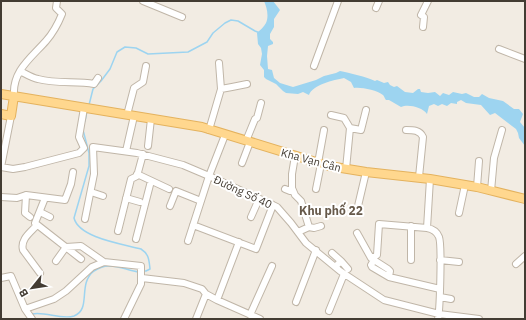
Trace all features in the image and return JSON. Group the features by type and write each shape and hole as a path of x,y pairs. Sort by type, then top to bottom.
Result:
{"main road":[{"path":"1,94 84,108"},
{"path":"1,114 11,116 14,96"},
{"name":"Kha Vạn Cân","path":"84,108 131,115 209,130 294,156 346,169 419,177 465,185 525,199"}],"street":[{"path":"14,96 17,75 27,60 46,41 56,27 62,14 56,8 57,1"},
{"path":"143,1 182,17"},
{"path":"314,66 338,1"},
{"path":"376,8 379,1"},
{"path":"423,27 424,17 421,15 428,1"},
{"path":"499,49 525,59"},
{"path":"209,130 221,88 219,63"},
{"path":"127,149 134,88 143,82 146,66"},
{"path":"20,71 38,79 55,81 94,84 98,78"},
{"path":"221,88 247,84"},
{"path":"242,163 261,103"},
{"path":"11,116 1,167 13,169 77,154 84,148 79,137 84,108"},
{"path":"350,128 361,130 366,110"},
{"path":"331,115 344,118 350,128 346,169"},
{"path":"148,146 151,119"},
{"path":"316,189 324,130"},
{"path":"406,130 417,131 422,134 423,137 419,177"},
{"path":"491,191 492,165 502,130"},
{"path":"188,241 209,176 225,135"},
{"name":"Đường Số 40","path":"91,192 94,174 93,147 127,149 183,165 276,207 306,243 335,266 346,271 384,300 439,316 479,319"},
{"path":"118,231 131,179 136,177 143,154"},
{"path":"294,156 289,189 301,201 309,227"},
{"path":"477,188 479,161"},
{"path":"1,197 17,198 26,195 64,200 71,184 73,172"},
{"path":"358,206 366,172"},
{"path":"137,174 169,189"},
{"path":"428,228 430,179"},
{"path":"136,239 151,181"},
{"path":"459,213 465,185"},
{"path":"170,206 176,191 201,201"},
{"path":"84,219 91,192 102,196"},
{"path":"26,195 25,213 30,217"},
{"path":"40,273 23,250 22,242 37,225 36,223 46,198"},
{"path":"126,198 140,202"},
{"path":"251,217 259,199"},
{"path":"193,225 256,249 273,205"},
{"path":"116,206 123,209"},
{"path":"40,212 50,217"},
{"path":"357,233 371,258 377,255 379,224 411,226 434,230 440,238 439,316"},
{"path":"37,225 81,259"},
{"path":"298,232 309,227 314,228 321,226"},
{"path":"411,226 411,260"},
{"path":"217,300 239,242"},
{"path":"66,247 81,246 104,262 141,266 142,278 140,288 124,319"},
{"path":"56,261 66,247"},
{"path":"296,302 316,250"},
{"path":"329,311 346,271 341,261 332,253"},
{"path":"516,264 525,256"},
{"path":"440,260 459,262"},
{"path":"335,266 341,261"},
{"path":"26,309 54,299 66,291 92,267 104,262"},
{"path":"250,315 272,266"},
{"path":"1,278 11,276 32,319"},
{"path":"389,277 440,289"},
{"path":"142,278 184,283 202,289 206,294 217,300 260,319"},
{"path":"196,319 206,294"},
{"path":"440,297 451,299"}],"water":[{"path":"264,1 273,1 280,10 274,19 274,27 270,34 270,39 273,44 268,46 267,56 268,69 272,70 274,78 280,83 293,87 340,71 375,81 377,80 384,83 388,82 390,85 394,87 397,86 405,92 413,93 420,89 421,92 435,92 440,96 443,93 449,95 453,92 462,94 466,93 474,97 479,97 482,94 489,98 503,101 514,109 519,109 523,114 520,122 525,128 525,146 519,138 516,129 495,113 490,115 481,105 466,103 461,100 457,102 457,104 451,103 447,106 442,104 438,106 434,104 429,106 427,114 415,107 401,107 389,100 386,100 383,95 373,90 354,88 351,82 344,78 314,88 309,95 303,92 298,94 286,93 276,84 264,77 264,70 260,65 262,54 261,48 258,44 257,33 264,26 267,20 267,12"}],"waterway":[{"path":"89,105 93,89 110,69 117,52 125,47 136,48 148,54 188,52 207,42 213,33 231,20 238,21 260,33"},
{"path":"85,121 87,111"},
{"path":"83,130 89,153 89,166 74,218 84,231 103,239 144,251 148,258 150,269 142,271"},
{"path":"32,314 37,313 69,317 79,313 84,302 86,283 89,276 101,267 116,266 139,272"}],"district":[{"name":"Khu phố 22","path":"331,211"}]}
